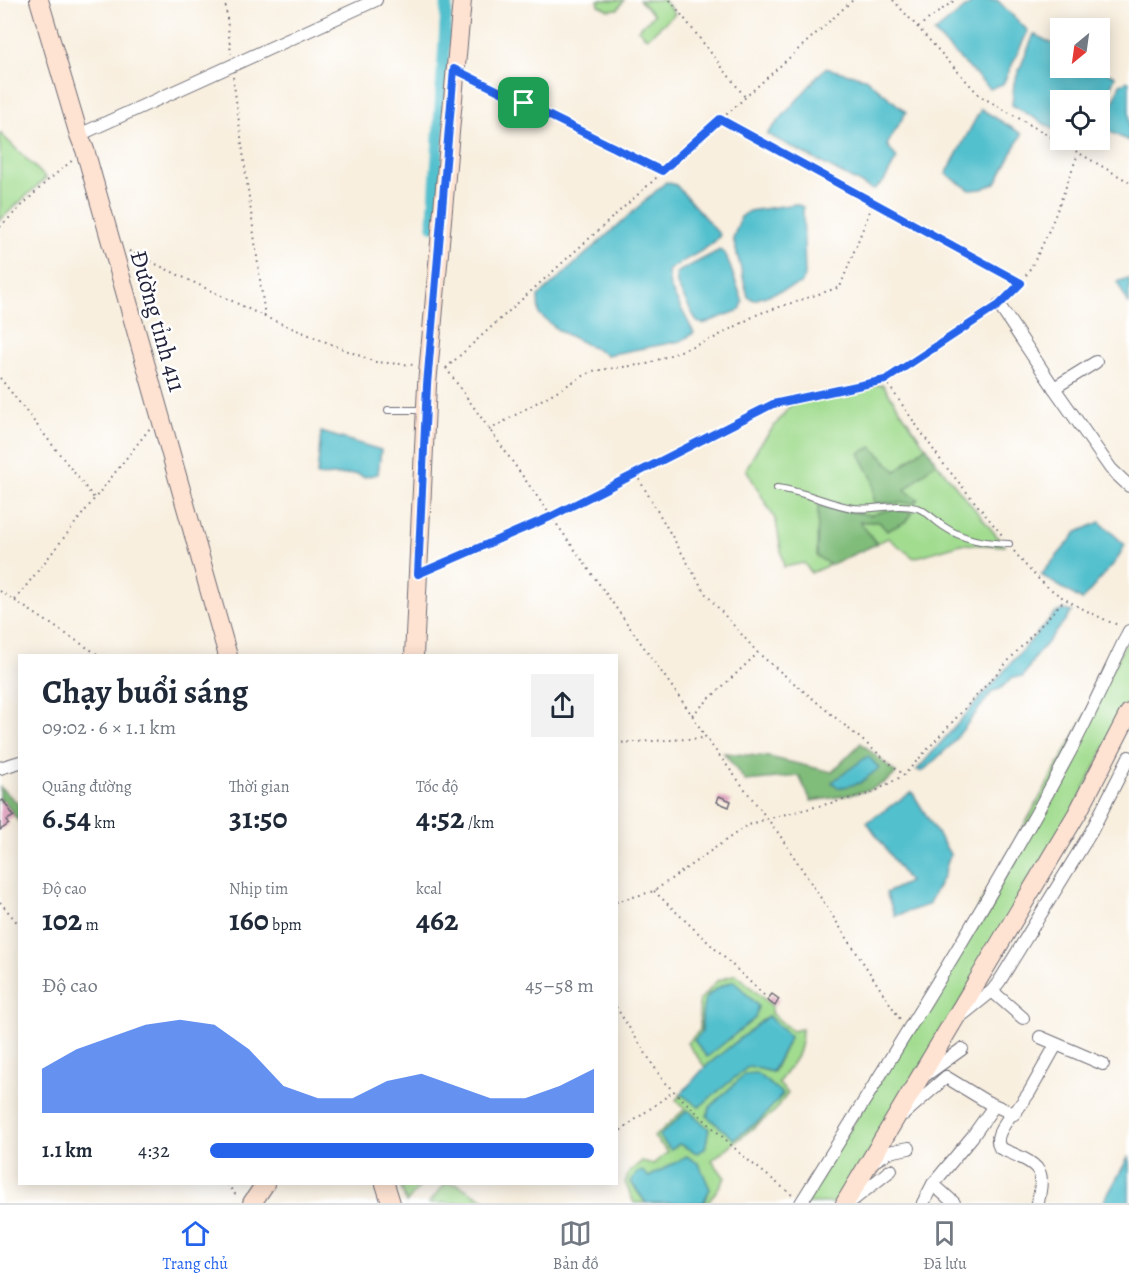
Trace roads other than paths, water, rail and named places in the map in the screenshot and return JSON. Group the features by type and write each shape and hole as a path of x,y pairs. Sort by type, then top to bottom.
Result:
{"main road":[{"name":"Đường tỉnh 411","path":"39,0 111,242 227,654"},
{"path":"414,654 421,410 427,385 438,367 454,69 462,0"},
{"path":"847,1203 1078,812 1129,713"},
{"path":"252,1203 264,1185"},
{"path":"385,1185 391,1203"}],"street":[{"path":"82,142 232,65 376,0"},
{"path":"999,305 1111,470 1129,486"},
{"path":"1054,388 1096,362"},
{"path":"801,1203 908,1032 1003,872 1066,760 1125,628"},
{"path":"953,1022 992,991 1090,832 1128,760"},
{"path":"0,768 18,763"},
{"path":"992,991 1023,1018"},
{"path":"1040,1037 1103,1064"},
{"path":"1038,1203 1041,1181 1039,1171 1000,1148 997,1143 1011,1114 1017,1112 1056,1045"},
{"path":"919,1079 962,1049"},
{"path":"890,1128 929,1090 946,1077 1011,1114"},
{"path":"923,1203 933,1184 994,1106"},
{"path":"868,1165 889,1152 909,1148"},
{"path":"847,1203 891,1170"},
{"path":"933,1184 954,1203"}],"lane":[{"path":"388,410 421,410"},
{"path":"777,488 793,489 840,506 854,508 914,507 925,511 944,527 966,537 985,543 1009,544"}],"water":[{"path":"975,0 997,0 1028,31 1003,84 990,89 934,33"},
{"path":"1034,34 1050,43 1050,78 1110,78 1110,74 1115,76 1110,90 1050,90 1050,127 1012,105 1014,83"},
{"path":"825,68 865,78 906,112 887,145 897,158 884,181 873,190 767,134"},
{"path":"1129,82 1129,141 1110,132 1110,112 1120,84"},
{"path":"981,109 1022,134 996,183 982,189 970,190 946,174"},
{"path":"666,182 676,185 720,235 703,250 668,271 670,287 694,333 681,341 607,355 558,330 539,314 538,297"},
{"path":"796,204 803,207 805,276 801,284 754,300 748,297 733,238 741,217 749,211"},
{"path":"720,250 726,255 743,302 740,310 703,324 697,322 677,285 676,273"},
{"path":"1129,278 1129,305 1117,282"},
{"path":"321,432 381,450 378,474 364,477 357,474 317,476"},
{"path":"1100,522 1125,545 1116,561 1082,600 1041,575 1077,532"},
{"path":"1064,610 1072,612 1035,657 1023,677 1013,677 1000,689 993,691 950,746 922,772 917,770 1055,613"},
{"path":"868,756 879,768 860,783 839,788 832,782"},
{"path":"912,792 950,854 944,875 928,905 895,916 886,893 909,882 867,822"},
{"path":"734,981 758,1006 755,1018 707,1057 694,1040 702,1032 702,1012 706,999 716,989"},
{"path":"768,1016 790,1037 772,1072 749,1066 699,1107 681,1094 705,1067"},
{"path":"756,1073 783,1094 761,1119 734,1139 707,1116 710,1107 745,1074"},
{"path":"688,1110 709,1129 705,1149 697,1153 679,1144 671,1150 659,1136"},
{"path":"687,1156 699,1164 710,1189 703,1203 646,1203 631,1182 636,1173 642,1171 649,1177"},
{"path":"1129,1156 1129,1203 1103,1203"}],"waterway":[{"path":"433,226 447,0"},
{"path":"237,1203 250,1185"}]}
